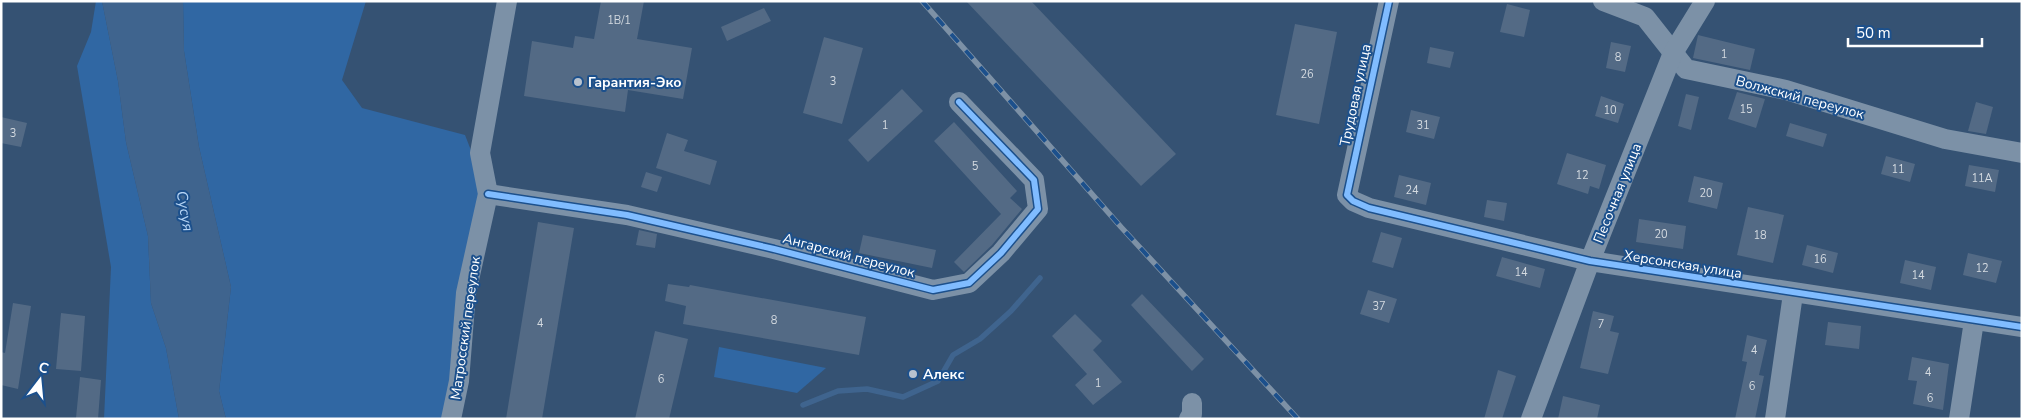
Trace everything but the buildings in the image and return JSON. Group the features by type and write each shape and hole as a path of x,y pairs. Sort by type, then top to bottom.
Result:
{"street":[{"name":"Матросский переулок","path":"451,419 459,381 466,293 488,194 480,153 507,1"},
{"name":"Трудовая улица","path":"1347,195 1389,1"},
{"name":"Волжский переулок","path":"1603,1 1645,17 1686,69 1786,90 1945,139 2022,153"},
{"name":"Песочная улица","path":"1531,419 1590,262 1674,53 1705,1"},
{"name":"Ангарский переулок","path":"488,194 627,215 784,251 934,290 969,283 1001,253 1038,209 1034,180 959,102"},
{"name":"Херсонская улица","path":"1347,195 1368,208 1590,262 2022,327"},
{"path":"1775,419 1793,294"},
{"path":"1959,419 1974,321"}],"shaded area":[{"path":"96,1 102,1 118,81 126,142 148,236 151,303 166,348 179,419 104,419 111,267 77,66 91,32"},
{"path":"183,1 366,1 342,80 362,108 465,135 488,194 451,419 226,419 219,391 231,287 199,147 184,51"},
{"path":"719,347 826,368 797,393 714,377"}],"water":[{"name":"Сусуя","path":"102,1 183,1 184,51 199,147 231,287 219,391 226,419 179,419 166,348 151,303 148,236 126,142 118,81"}],"waterway":[{"path":"803,405 838,391 867,389 903,397 938,381 953,355 980,339 1011,311 1040,278"}],"railway":[{"path":"922,1 1121,227 1298,419"}],"cycle path":[{"path":"1389,1 1347,195 1353,201 1369,208 1590,261 2022,327"},
{"path":"488,194 627,215 774,249 933,290 969,283 1001,253 1038,209 1034,180 959,102"}],"place":[{"name":"Гарантия-Эко","path":"578,82"},
{"name":"Алекс","path":"913,374"}]}
